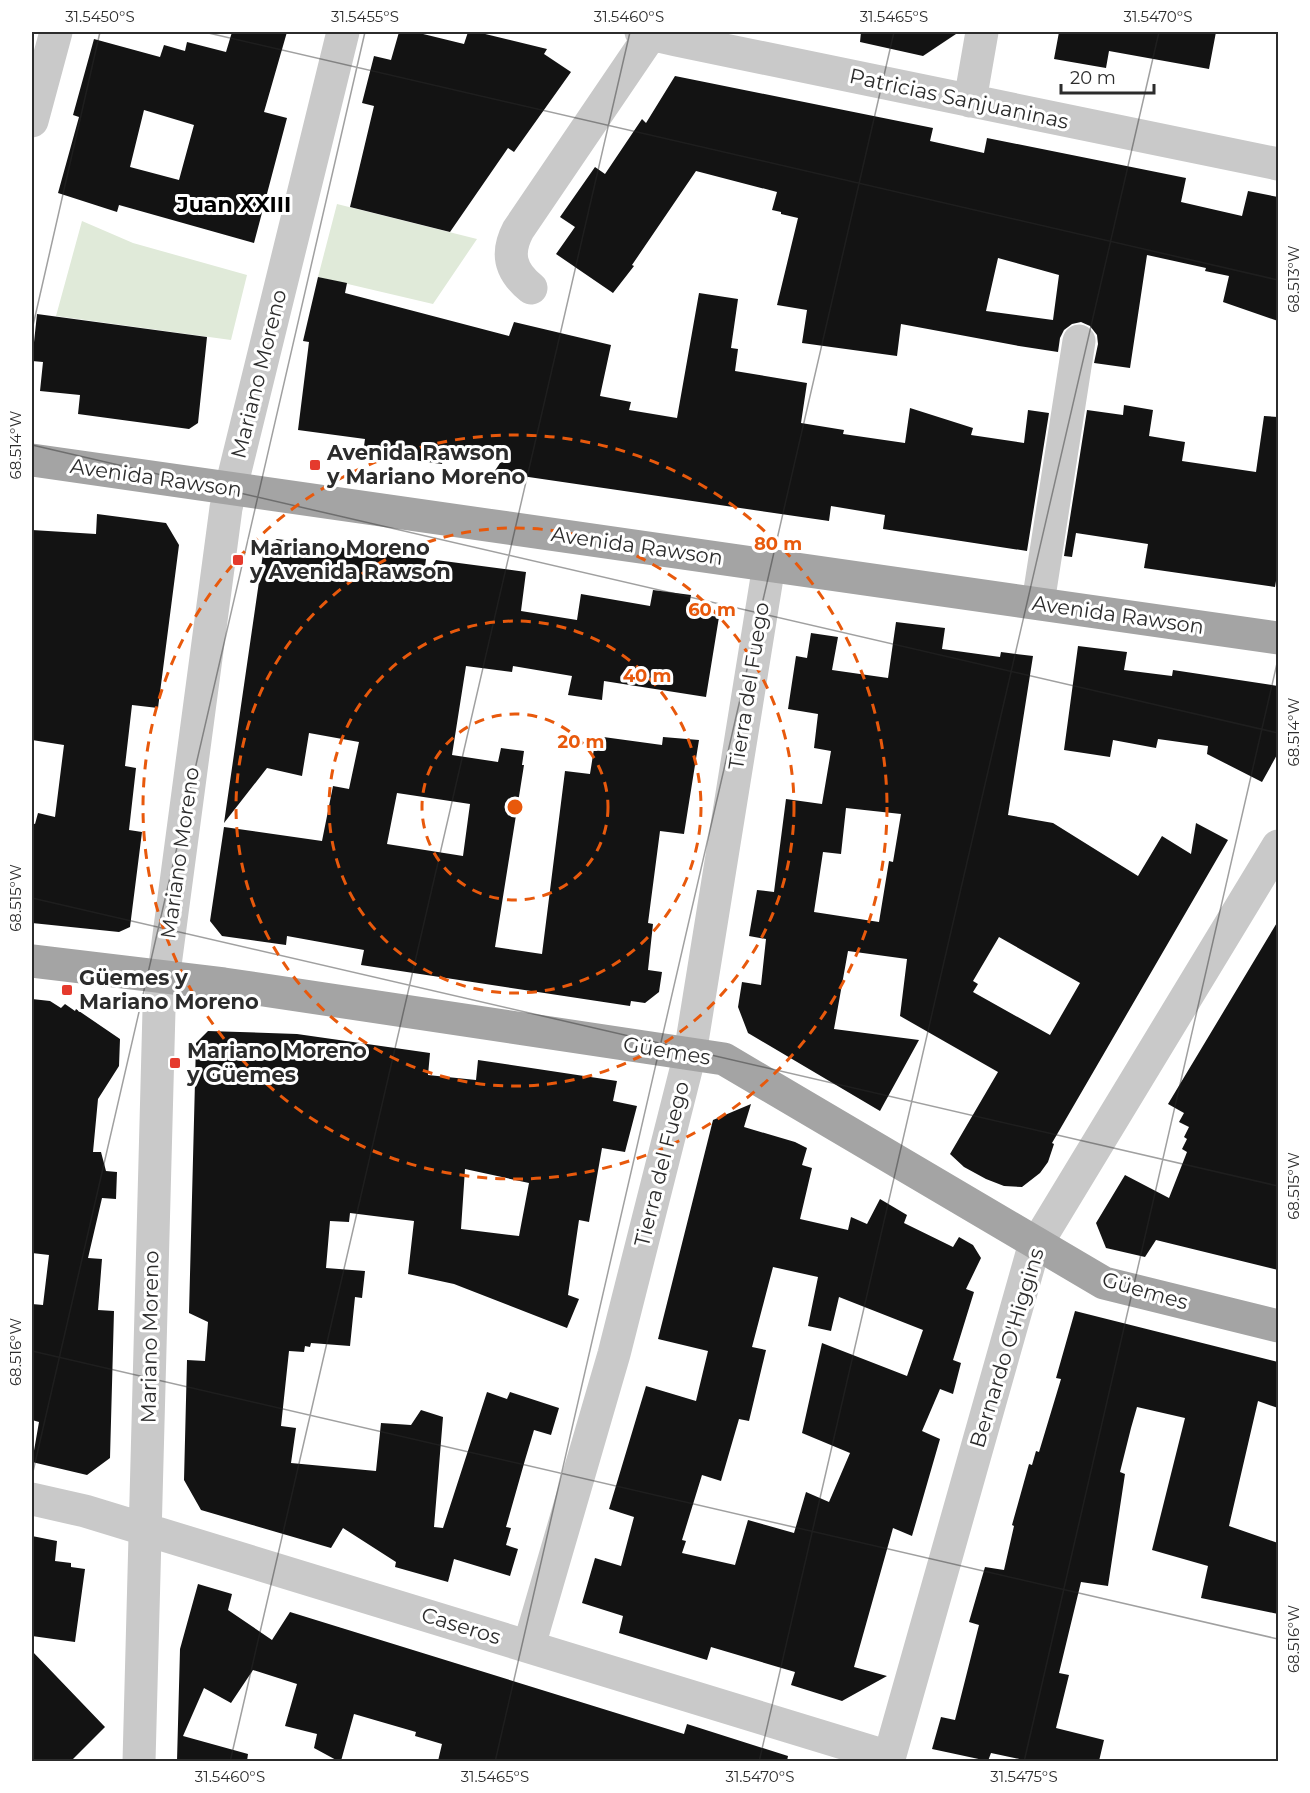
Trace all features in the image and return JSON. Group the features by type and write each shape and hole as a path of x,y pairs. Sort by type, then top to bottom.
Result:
{"main road":[{"name":"Avenida Rawson","path":"32,460 1278,638"},
{"name":"Güemes","path":"32,961 224,984 724,1059 1104,1283 1278,1326"}],"street":[{"path":"32,121 57,32"},
{"name":"Mariano Moreno","path":"139,1761 158,1030 163,976 225,517 343,32"},
{"path":"970,101 982,32"},
{"path":"531,288 516,272 512,261 513,239 646,33"},
{"name":"Patricias Sanjuaninas","path":"646,33 1278,164"},
{"path":"1038,603 1079,341"},
{"name":"Tierra del Fuego","path":"529,1646 614,1354 690,1054 769,565"},
{"name":"Bernardo O'Higgins","path":"888,1759 1030,1261 1038,1244 1278,846"},
{"name":"Caseros","path":"32,1499 85,1511 145,1529 888,1759"}],"green space":[{"path":"337,204 477,239 433,304 318,277"},
{"path":"82,221 133,243 247,275 231,340 56,316"}],"building":[{"path":"232,32 287,32 264,112 287,118 254,243 119,205 117,212 58,193 79,117 73,115 94,39 160,57 164,45 185,51 187,42 226,52","holes":["144,110 194,125 179,180 130,167"]},
{"path":"399,32 415,32 464,44 468,32 477,32 547,49 544,54 571,72 514,152 508,148 450,232 350,207 374,106 362,103 374,56 391,60"},
{"path":"861,32 959,32 923,56 860,42"},
{"path":"1059,32 1216,32 1209,69 1109,51 1106,68 1054,59"},
{"path":"675,76 933,128 930,141 984,153 987,138 1186,178 1181,202 1242,216 1248,191 1278,197 1278,321 1223,302 1229,276 1205,271 1206,268 1147,255 1130,368 1094,363 1098,344 1097,335 1090,326 1081,322 1072,324 1064,330 1058,352 901,324 897,356 802,343 807,310 777,305 798,218 772,210 777,192 696,171 632,265 634,266 613,293 556,254 575,227 560,217 595,167 605,174 642,119 646,123","holes":["998,258 1059,275 1053,320 986,311"]},
{"path":"318,277 347,283 345,293 509,336 514,322 611,345 600,396 631,402 629,410 677,418 699,293 738,299 731,348 738,349 735,371 807,383 801,423 844,430 843,434 905,443 910,408 973,428 971,435 1024,443 1028,410 1049,413 1027,551 883,529 885,515 831,506 829,521 494,472 504,457 445,447 442,464 363,453 365,439 298,430 309,342 303,341"},
{"path":"37,314 207,337 198,423 189,429 78,414 80,395 40,391 43,362 32,361"},
{"path":"1124,405 1153,410 1149,436 1185,442 1182,461 1256,472 1264,416 1278,417 1278,581 1275,587 1144,568 1148,544 1076,533 1072,557 1064,556 1087,410 1123,415"},
{"path":"97,514 166,523 179,545 158,708 132,705 125,766 136,768 129,830 142,832 130,927 119,932 32,923 32,823 35,824 38,813 55,817 64,745 32,740 34,583 32,583 32,530 96,534"},
{"path":"277,539 426,559 423,581 436,560 526,572 521,611 577,620 581,594 650,606 653,590 691,595 689,607 699,608 698,614 719,617 706,697 604,681 602,700 568,695 572,676 513,666 512,672 466,666 452,755 498,762 501,748 524,751 522,765 524,765 495,947 542,954 565,771 590,774 596,736 662,745 663,737 699,740 684,834 660,831 648,923 653,924 648,970 662,972 659,992 645,1003 631,1001 630,1006 361,965 364,950 287,936 286,945 222,936 210,921 224,827 322,841 333,786 349,789 359,742 309,733 302,776 267,768 224,823 264,547","holes":["397,793 470,804 463,856 387,844"]},
{"path":"896,622 945,628 942,649 1000,657 1001,652 1033,656 1008,815 1053,823 1138,876 1162,836 1191,854 1196,823 1228,840 1052,1143 1054,1144 1048,1162 1040,1173 1022,1187 1004,1186 986,1179 964,1167 950,1154 998,1072 900,1016 907,959 848,951 834,1029 919,1040 880,1111 748,1033 738,1007 742,982 761,985 766,939 749,936 757,890 774,892 786,799 822,804 831,751 814,748 818,714 788,709 796,656 807,658 811,633 838,637 832,670 888,678","holes":["846,808 901,814 893,862 889,861 879,922 814,912 823,852 841,854","999,937 1080,983 1050,1035 973,992 978,984 973,981"]},
{"path":"1078,646 1127,652 1124,670 1172,676 1173,670 1278,686 1278,753 1262,782 1207,754 1208,746 1158,739 1156,748 1113,740 1110,757 1064,750"},
{"path":"1278,921 1278,1270 1156,1240 1145,1257 1106,1248 1096,1223 1125,1175 1169,1198 1187,1152 1182,1149 1189,1127 1179,1122 1184,1113 1168,1104"},
{"path":"32,999 50,1001 61,1008 65,1004 75,1011 76,1009 120,1039 119,1066 98,1099 93,1152 101,1152 106,1171 117,1172 116,1199 102,1198 88,1258 102,1259 98,1310 114,1311 110,1458 87,1475 32,1462 39,1422 32,1420 32,1304 43,1305 49,1255 32,1253"},
{"path":"208,1031 297,1034 430,1053 428,1075 476,1080 478,1060 617,1081 613,1101 637,1106 625,1152 602,1148 589,1222 579,1220 568,1295 579,1299 567,1328 454,1284 408,1274 414,1221 350,1213 349,1222 330,1221 326,1268 365,1271 362,1298 355,1297 350,1346 311,1343 310,1347 305,1346 304,1352 289,1351 281,1426 296,1428 291,1463 376,1471 381,1423 411,1425 421,1410 443,1417 434,1527 443,1528 487,1392 507,1399 510,1392 559,1408 551,1435 534,1430 525,1460 506,1527 511,1528 506,1545 518,1549 510,1576 454,1559 448,1582 395,1567 396,1562 343,1528 331,1548 201,1510 184,1480 187,1360 205,1361 208,1322 189,1313 196,1043","holes":["465,1169 529,1183 519,1236 461,1229"]},
{"path":"751,1104 744,1127 795,1142 807,1148 802,1165 812,1168 800,1219 848,1230 851,1217 867,1224 880,1199 907,1215 904,1223 953,1247 959,1237 973,1245 981,1258 966,1289 974,1292 953,1360 961,1363 953,1394 940,1389 922,1431 940,1439 912,1536 893,1528 854,1667 887,1676 842,1701 791,1685 795,1672 711,1647 707,1660 619,1633 623,1616 582,1603 595,1558 621,1566 634,1517 609,1509 646,1386 696,1401 708,1351 658,1339 713,1120","holes":["773,1267 818,1277 808,1326 831,1331 839,1297 923,1330 907,1376 822,1343 802,1433 850,1453 829,1502 806,1492 794,1533 748,1520 735,1565 682,1553 686,1541 682,1540 702,1475 721,1481 739,1419 749,1421 766,1350 752,1347"]},
{"path":"1075,1311 1278,1362 1278,1408 1258,1401 1229,1526 1278,1543 1278,1614 1201,1598 1208,1566 1152,1550 1185,1418 1137,1407 1120,1472 1125,1474 1108,1586 1081,1582 1059,1673 1069,1675 1056,1728 1104,1740 1099,1761 1029,1761 991,1753 988,1761 932,1749 941,1717 955,1720 979,1625 969,1622 985,1567 1004,1570 1014,1526 1012,1525 1029,1464 1032,1465 1036,1451 1039,1452 1061,1379 1056,1378"},
{"path":"32,1536 57,1541 55,1561 71,1563 71,1567 85,1569 75,1642 32,1636"},
{"path":"198,1584 232,1594 228,1610 272,1640 290,1612 684,1734 687,1724 788,1756 787,1761 438,1761 442,1744 415,1736 416,1732 354,1714 341,1761 338,1761 314,1748 317,1734 285,1726 297,1684 253,1670 231,1703 204,1688 183,1736 248,1754 247,1761 177,1761 180,1649"},
{"path":"32,1651 105,1727 71,1761 32,1761"}],"place":[{"name":"Avenida Rawson y Mariano Moreno","path":"315,465"},
{"name":"Mariano Moreno y Avenida Rawson","path":"238,560"},
{"name":"Güemes y Mariano Moreno","path":"67,990"},
{"name":"Mariano Moreno y Güemes","path":"175,1063"}],"district":[{"name":"Juan XXIII","path":"234,204"}]}
